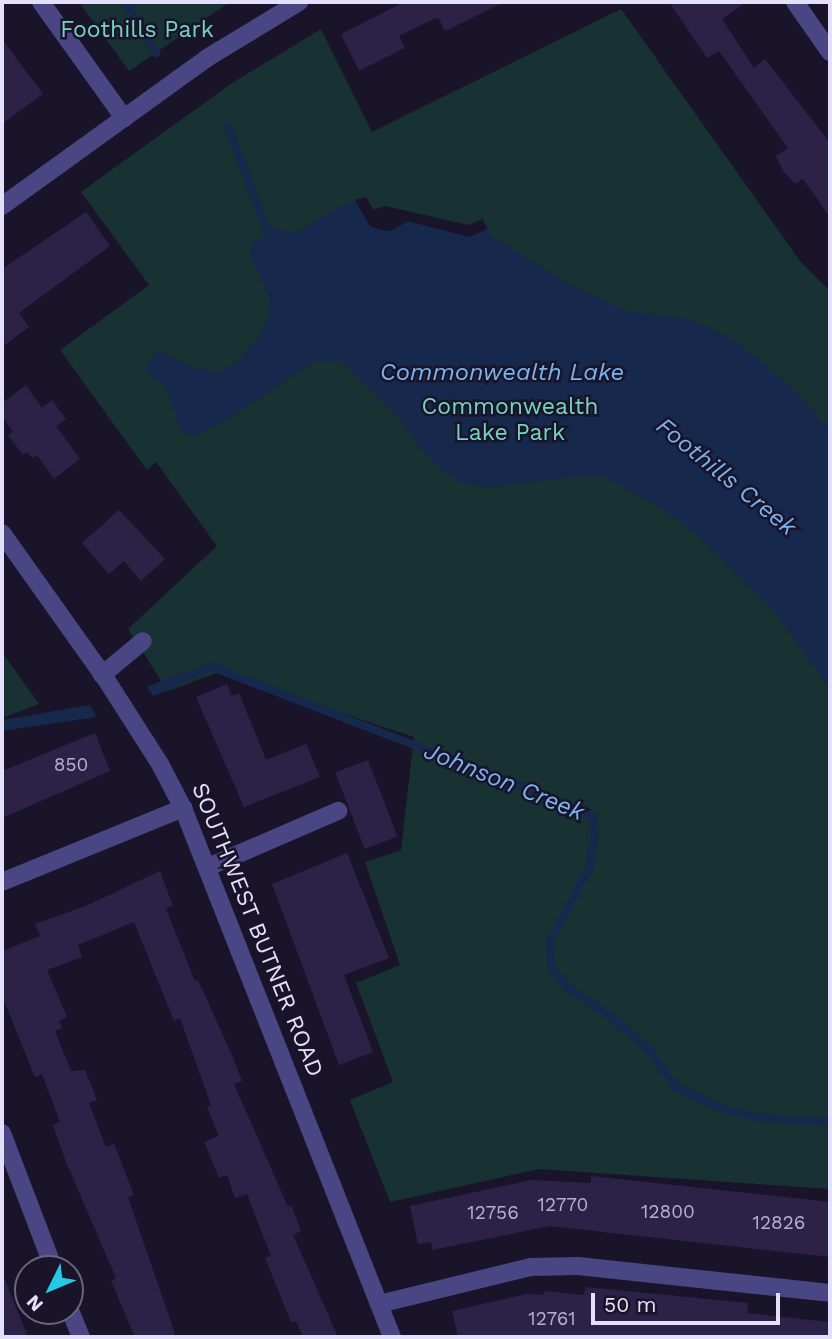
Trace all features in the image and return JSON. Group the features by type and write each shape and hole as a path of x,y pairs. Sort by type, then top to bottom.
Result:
{"street":[{"path":"41,2 124,118"},
{"path":"2,206 207,58 299,2"},
{"path":"795,2 830,52"},
{"name":"SOUTHWEST BUTNER ROAD","path":"2,533 102,675 160,764 183,808 392,1337"},
{"path":"102,675 144,641"},
{"path":"2,883 183,808"},
{"path":"208,867 338,811"},
{"path":"2,1133 49,1255"},
{"path":"379,1304 531,1267 578,1266 830,1293"}],"green space":[{"name":"Foothills Park","path":"79,2 230,2 129,71"},
{"name":"Commonwealth Lake Park","path":"621,9 800,261 830,291 830,1189 539,1169 390,1202 350,1100 393,1082 356,983 400,965 365,862 401,850 414,737 219,672 168,691 128,629 217,546 156,462 147,470 60,350 149,285 81,192 232,83 321,29 372,132"},
{"path":"2,652 39,704 2,718"}],"water":[{"name":"Commonwealth Lake","path":"366,197 374,210 385,206 468,225 483,219 493,237 570,285 624,310 686,319 715,330 738,343 793,389 830,430 830,689 775,612 696,534 664,510 606,477 578,476 490,487 469,485 449,476 423,451 400,419 341,361 315,361 231,417 194,436 181,430 166,386 146,371 151,358 159,352 191,367 219,373 238,361 262,334 270,310 269,298 250,254 253,242 277,227 286,233 299,231 332,211"},
{"path":"180,673 188,682 153,696 147,687"},
{"path":"90,705 97,717 2,731 2,720"}],"pier":[{"path":"366,197 374,210 385,206 468,225 483,219 487,229 469,237 408,221 391,231 380,230 370,226 355,200"}],"building":[{"path":"404,2 504,2 445,31 438,17 399,36 405,48 359,71 341,34"},
{"path":"669,2 746,2 722,19 754,68 765,59 830,143 830,217 803,179 795,184 783,171 776,156 788,148 719,51 707,58"},
{"path":"2,39 43,94 2,124"},
{"path":"86,212 110,246 19,313 29,327 2,347 2,269"},
{"path":"26,385 42,408 52,400 66,419 56,426 80,459 54,479 37,455 33,458 27,452 23,455 8,435 13,432 2,416 2,403"},
{"path":"119,510 165,559 141,581 124,561 109,574 82,543"},
{"path":"227,684 232,696 239,693 266,760 306,744 320,777 244,807 196,697"},
{"path":"95,733 110,771 2,818 2,771"},
{"path":"368,760 397,837 365,849 335,773"},
{"path":"347,853 389,958 344,975 373,1052 339,1065 272,884"},
{"path":"160,871 173,906 166,909 195,981 198,980 231,1053 242,1081 234,1084 288,1207 291,1205 301,1231 293,1235 338,1337 303,1337 296,1321 291,1322 265,1258 271,1256 247,1194 235,1198 227,1175 219,1178 204,1142 219,1136 207,1107 211,1105 180,1018 174,1021 134,922 78,945 82,957 47,970 67,1017 59,1021 62,1028 55,1031 71,1071 85,1070 97,1100 89,1103 106,1147 114,1144 134,1195 128,1197 176,1337 135,1337 111,1281 116,1278 66,1162 53,1125 60,1122 42,1074 35,1077 2,996 2,951 40,936 35,924 88,905"},
{"path":"591,1176 830,1202 830,1257 550,1226 432,1250 431,1242 418,1244 410,1206 531,1180 591,1183"},
{"path":"3,1275 14,1302 14,1325 23,1325 28,1337 2,1337"},
{"path":"585,1287 748,1303 747,1313 830,1322 830,1337 458,1337 452,1311 526,1294 543,1295 544,1291 584,1295"}],"waterway":[{"name":"Foothills Creek","path":"125,2 156,53"},
{"name":"Foothills Creek","path":"228,127 268,233 275,239"},
{"name":"Johnson Creek","path":"175,681 212,667 578,808 593,818 595,834 589,868 550,942 552,968 567,987 612,1017 649,1050 677,1088 723,1109 762,1118 830,1122"}]}
